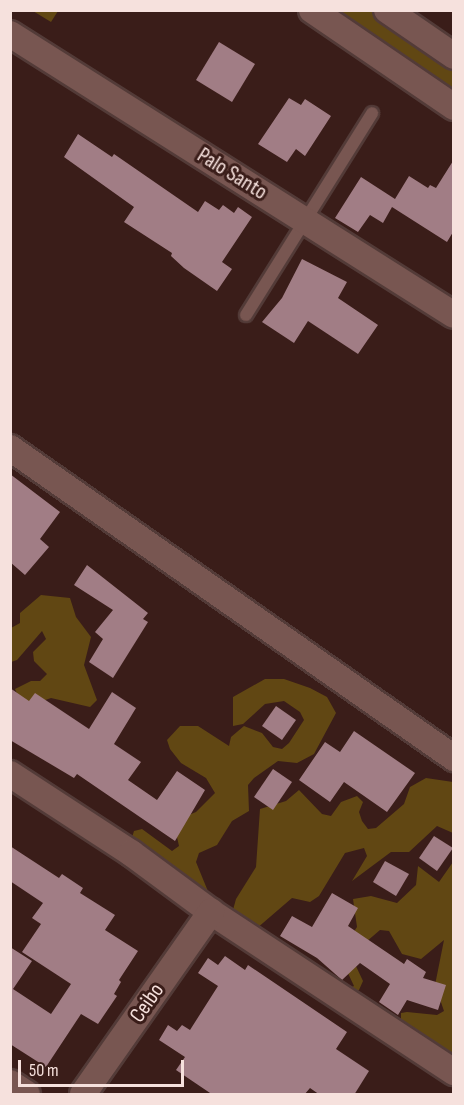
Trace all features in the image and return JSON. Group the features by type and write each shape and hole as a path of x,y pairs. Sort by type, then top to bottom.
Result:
{"street":[{"path":"312,10 453,107"},
{"path":"387,10 453,56"},
{"name":"Palo Santo","path":"10,34 453,315"},
{"path":"10,448 453,758"},
{"path":"10,774 131,853 211,912 453,1072"},
{"name":"Ceibo","path":"83,1095 211,912"},
{"path":"10,1083 27,1095"}],"lane":[{"path":"246,315 303,219 372,113"}],"shaded area":[{"path":"58,10 51,22 33,11"},
{"path":"328,11 371,11 453,64 453,94"},
{"path":"41,595 70,598 76,617 91,637 84,665 97,700 90,707 51,698 34,704 19,698 15,689 31,681 40,681 47,674 34,661 33,652 46,639 42,631 17,660 11,662 11,628 20,623 20,613"},
{"path":"265,679 284,679 310,688 327,697 336,713 314,754 297,763 278,761 254,778 248,785 249,811 232,821 217,845 199,853 196,862 214,906 129,847 134,831 142,829 172,851 179,846 175,828 179,819 196,812 215,793 206,778 181,763 170,749 167,740 180,726 198,726 229,746 231,737 244,726 262,733 273,747 282,749 289,743 304,720 300,712 284,701 265,704 243,724 233,726 233,697"},
{"path":"426,778 453,782 453,833 437,826 409,852 391,852 352,881 367,856 364,848 345,853 319,896 310,902 292,898 256,929 231,917 236,899 256,867 260,809 286,801 299,790 322,814 331,816 341,802 357,796 363,802 359,812 362,821 368,829 376,828 404,804 410,787"},
{"path":"453,862 453,1075 390,1019 401,1019 401,1013 407,1012 437,1015 444,1011 435,985 444,940 421,959 402,954 389,931 380,930 366,942 355,964 363,981 359,990 351,995 346,990 354,986 346,969 347,942 357,927 353,899 371,896 397,903 416,885 418,866 439,882"}],"building":[{"path":"219,42 255,64 232,102 196,80"},
{"path":"289,98 301,105 305,99 331,116 305,156 296,149 287,162 258,144"},
{"path":"78,134 112,157 114,154 198,212 205,201 219,210 223,205 234,213 238,207 252,217 222,262 232,269 217,291 184,268 171,256 172,253 124,222 134,207 64,157"},
{"path":"453,161 453,232 447,242 392,207 383,223 370,215 358,232 335,218 361,177 395,199 409,176 428,188 430,185 436,188"},
{"path":"302,259 347,282 338,298 378,325 358,354 308,321 294,343 262,322 282,298"},
{"path":"10,474 60,512 40,539 49,547 25,575 10,562"},
{"path":"87,565 148,613 143,619 148,622 113,678 89,662 103,639 95,632 113,610 74,585"},
{"path":"10,688 29,701 35,693 89,729 112,692 136,708 114,744 141,762 128,780 157,800 177,771 205,790 175,841 77,774 74,778 10,740"},
{"path":"276,706 296,720 282,740 262,726"},
{"path":"354,731 415,773 387,812 344,782 330,802 299,780 325,742 340,752"},
{"path":"273,769 292,782 273,810 254,797"},
{"path":"434,836 453,848 437,871 419,858"},
{"path":"10,846 59,878 62,874 83,888 80,893 115,915 105,930 138,951 119,980 121,982 114,994 117,996 98,1024 81,1014 46,1067 10,1044 10,947 32,961 13,989 51,1014 71,984 22,952 41,924 32,918 43,903 10,881"},
{"path":"385,861 409,874 396,896 373,882"},
{"path":"332,893 358,908 348,926 404,964 407,959 426,972 423,978 446,985 438,1010 407,1000 398,1015 379,1002 390,984 360,963 342,980 317,958 280,936 292,916 312,927"},
{"path":"225,956 245,970 248,965 347,1032 336,1049 369,1071 354,1095 320,1095 310,1088 304,1095 213,1095 176,1070 185,1057 159,1040 168,1025 177,1031 182,1025 190,1030 218,986 198,973 208,958 218,965"}]}
